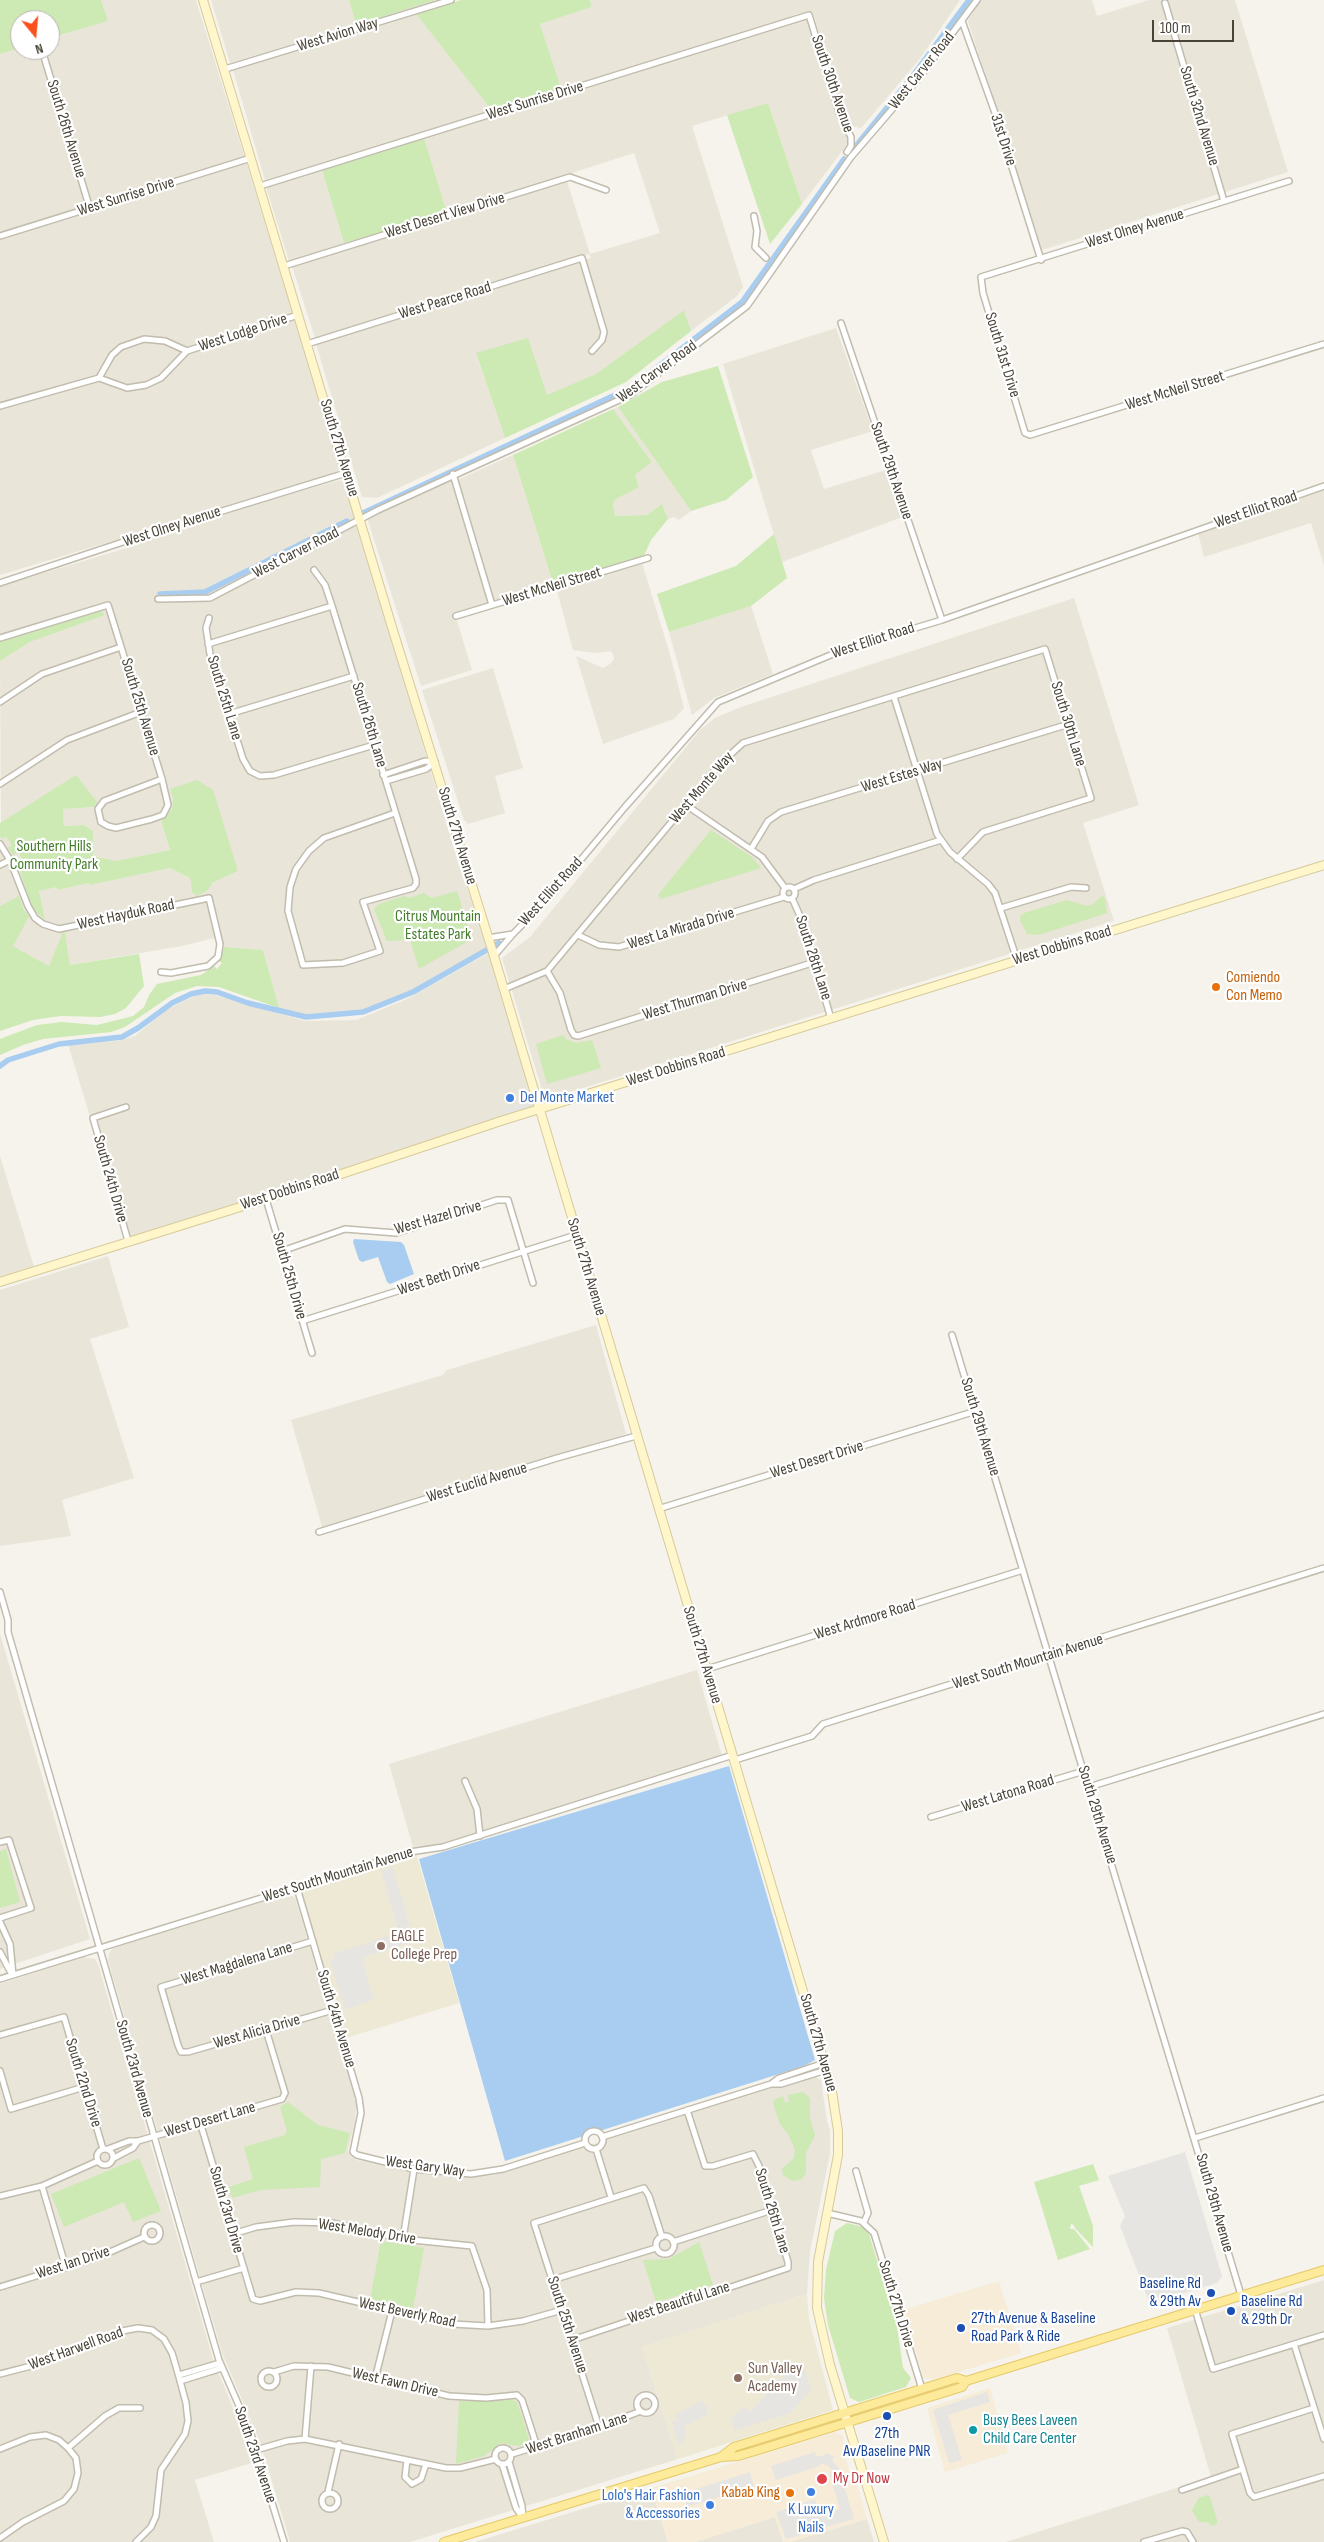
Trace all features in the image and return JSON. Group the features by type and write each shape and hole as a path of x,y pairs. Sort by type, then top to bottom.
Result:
{"main road":[{"path":"720,2457 734,2447 957,2378 966,2381 1324,2270"},
{"path":"444,2542 720,2457 738,2456 847,2423 962,2387 966,2381"}],"street":[{"name":"South 27th Avenue","path":"203,0 504,990 825,2067 838,2131 838,2161 817,2271 816,2308 844,2413 884,2542"},
{"name":"West Avion Way","path":"225,69 451,0"},
{"name":"West Carver Road","path":"158,599 210,598 360,519 453,474 630,395 747,306 851,156 919,78 977,0"},
{"name":"South 32nd Avenue","path":"1166,3 1224,201"},
{"name":"South 30th Avenue","path":"809,15 840,115 851,137 851,146 847,152"},
{"name":"West Sunrise Drive","path":"260,186 809,15"},
{"name":"31st Drive","path":"962,21 995,113 1041,260"},
{"name":"South 26th Avenue","path":"45,60 90,209"},
{"name":"West Sunrise Drive","path":"0,236 251,158"},
{"name":"West Desert View Drive","path":"284,266 570,177 606,190"},
{"name":"West Olney Avenue","path":"981,277 1041,260 1289,181"},
{"path":"754,216 757,231 755,247 766,258"},
{"name":"West Pearce Road","path":"307,344 582,258 604,332 602,340 592,351"},
{"name":"South 31st Drive","path":"981,277 983,293 1025,433"},
{"name":"West Lodge Drive","path":"187,351 166,341 144,339 121,347 112,355 99,378 126,388 146,385 161,378 187,351 298,315"},
{"name":"South 29th Avenue","path":"841,323 942,620"},
{"name":"West McNeil Street","path":"1025,433 1033,435 1047,431 1324,344"},
{"path":"0,406 99,378"},
{"name":"West Olney Avenue","path":"0,583 141,536 346,473"},
{"path":"453,474 492,605"},
{"name":"West Elliot Road","path":"491,947 513,934 553,893 625,807 718,702 845,649 942,620 1324,486"},
{"name":"West McNeil Street","path":"456,616 648,558"},
{"name":"South 26th Lane","path":"314,570 325,585 332,606 354,676 374,745 386,782 416,884 413,888 363,902 380,951 344,963 303,965 288,911 290,887 296,869 309,851 324,838 395,813"},
{"name":"South 25th Avenue","path":"0,638 108,605 162,779 168,802 167,810 160,817 116,828 104,824 99,818 98,809 104,801 162,779"},
{"path":"208,644 332,606"},
{"name":"South 25th Lane","path":"208,618 206,628 208,644 229,714 243,759 247,767 255,774 274,775 374,745"},
{"path":"0,702 42,674 121,647"},
{"name":"West Monte Way","path":"504,990 547,971 730,753 743,743 1045,650"},
{"name":"South 30th Lane","path":"957,859 983,832 1091,798 1045,650"},
{"path":"229,714 354,676"},
{"path":"894,696 932,822 941,840 957,859 988,884 1001,908 1017,960"},
{"path":"0,784 67,740 141,712"},
{"name":"West Estes Way","path":"751,849 768,821 781,812 1069,724"},
{"path":"383,774 425,761 435,762"},
{"path":"386,782 426,769 435,762"},
{"path":"686,805 751,849 771,866 784,888 782,891 784,897 792,898 795,895 794,889"},
{"path":"794,889 814,880 941,840"},
{"path":"0,844 10,860 0,865"},
{"name":"West Hayduk Road","path":"10,860 28,906 35,918 43,924 59,928 209,898 220,944 218,957 208,966 171,973 161,972"},
{"name":"West Dobbins Road","path":"0,1282 266,1199 540,1110 1324,865"},
{"path":"784,888 788,886 794,889"},
{"path":"1001,908 1071,887 1086,888"},
{"name":"West La Mirada Drive","path":"578,935 599,945 619,948 784,897"},
{"name":"South 28th Lane","path":"792,898 804,925 832,1019"},
{"name":"West Elliot Road","path":"491,947 513,934"},
{"name":"West Thurman Drive","path":"547,971 560,993 574,1035 815,962"},
{"name":"South 24th Drive","path":"126,1107 93,1118 128,1241"},
{"name":"South 25th Drive","path":"266,1199 312,1353"},
{"name":"West Hazel Drive","path":"282,1251 345,1228 396,1233 497,1200 508,1200 524,1251"},
{"name":"West Beth Drive","path":"302,1321 576,1235"},
{"path":"524,1251 533,1283"},
{"name":"South 29th Avenue","path":"952,1336 1241,2295"},
{"name":"West Desert Drive","path":"658,1509 976,1411"},
{"name":"West Euclid Avenue","path":"319,1532 557,1458 636,1436"},
{"name":"West South Mountain Avenue","path":"0,1979 410,1852 443,1848 734,1758 812,1736 823,1724 1049,1656 1324,1568"},
{"name":"West Ardmore Road","path":"707,1669 1023,1570"},
{"name":"South 23rd Avenue","path":"0,1592 8,1620 8,1632 196,2282 221,2365 256,2450 284,2542"},
{"path":"1089,1787 1324,1714"},
{"name":"West Latona Road","path":"931,1816 1084,1771"},
{"path":"465,1781 477,1809 480,1836"},
{"path":"0,1842 9,1840 31,1908 0,1918"},
{"name":"South 24th Avenue","path":"297,1888 361,2106 353,2152"},
{"path":"0,1922 10,1944 13,1975"},
{"name":"West Magdalena Lane","path":"181,2052 161,1987 313,1941"},
{"path":"0,1952 13,1975"},
{"name":"West Alicia Drive","path":"181,2052 188,2052 333,2010"},
{"name":"South 22nd Drive","path":"0,2035 64,2017 84,2087 106,2149"},
{"name":"West Desert Lane","path":"106,2149 282,2099 285,2093 266,2030"},
{"path":"602,2137 772,2084 779,2078 825,2067"},
{"path":"0,2071 11,2109 84,2087"},
{"path":"1195,2138 1324,2098"},
{"name":"South 26th Lane","path":"687,2110 705,2166 713,2166 753,2154 759,2166 788,2262 788,2268"},
{"name":"South 23rd Drive","path":"200,2122 252,2299"},
{"path":"590,2132 597,2132 602,2137 601,2146 596,2149 588,2148 585,2143 585,2138 590,2132"},
{"name":"West Desert Lane","path":"114,2158 133,2148 138,2141"},
{"path":"122,2143 125,2152"},
{"name":"West Gary Way","path":"353,2152 358,2155 414,2169 460,2173 489,2172 585,2143"},
{"path":"106,2149 114,2158 107,2165 102,2165 98,2161 97,2154 106,2149"},
{"path":"596,2149 611,2197 644,2188 649,2196 662,2237"},
{"path":"0,2196 42,2186 98,2161"},
{"path":"403,2239 414,2169"},
{"path":"827,2214 864,2222 868,2213 856,2171"},
{"path":"42,2186 66,2268"},
{"name":"South 25th Avenue","path":"599,2427 534,2223 611,2197"},
{"path":"673,2242 772,2210"},
{"name":"West Melody Drive","path":"233,2234 256,2227 294,2222 332,2224 403,2239 472,2246 487,2290 488,2326"},
{"name":"South 27th Drive","path":"864,2222 876,2238 922,2389"},
{"name":"West Ian Drive","path":"0,2287 66,2268 144,2237"},
{"path":"662,2237 668,2237 673,2242 672,2250 669,2254 661,2254 656,2248 657,2240 662,2237"},
{"path":"552,2280 656,2248"},
{"path":"196,2282 244,2268"},
{"name":"West Beautiful Lane","path":"572,2340 788,2268"},
{"name":"West Beverly Road","path":"252,2299 260,2301 296,2292 319,2293 452,2324 488,2326 523,2321 562,2310"},
{"path":"1195,2309 1213,2369 1324,2334"},
{"path":"375,2378 392,2311"},
{"name":"West Harwell Road","path":"0,2374 34,2365 122,2331 138,2328 152,2330 164,2339 172,2353 180,2378"},
{"path":"1294,2344 1324,2439"},
{"path":"136,2542 154,2522 158,2508 158,2484 162,2470 185,2434 188,2421 180,2378 221,2365"},
{"path":"305,2439 311,2366"},
{"name":"West Fawn Drive","path":"274,2372 285,2368 328,2367 449,2396 486,2398 517,2395 522,2400 537,2447"},
{"path":"68,2448 105,2416 118,2408 140,2408"},
{"path":"1314,2408 1232,2434 1250,2493 1254,2497 1324,2476"},
{"name":"West Branham Lane","path":"512,2454 599,2427 641,2411"},
{"path":"0,2449 30,2437 46,2435 59,2440 68,2448 76,2458 78,2473 74,2489 64,2501 24,2522 0,2538"},
{"path":"256,2450 286,2441 305,2439 339,2444 426,2464 460,2468 496,2459"},
{"path":"328,2492 339,2444"},
{"path":"501,2448 506,2448 512,2454 509,2462 522,2506 523,2518 516,2508 502,2464 496,2459 495,2454 501,2448"},
{"path":"407,2460 405,2477 412,2484 421,2479 426,2464"},
{"path":"502,2464 509,2462"},
{"path":"1182,2490 1243,2469"},
{"path":"1144,2542 1174,2532 1187,2532 1193,2542"}],"shaded area":[{"path":"101,0 196,0 340,466 337,473 0,575 0,54 10,51 10,60 60,60 60,35 107,21"},
{"path":"211,0 349,0 356,25 230,63"},
{"path":"590,0 960,0 919,60 861,128 851,126 844,116 814,16 810,12 796,14 776,25 562,91 540,24 592,7"},
{"path":"981,0 1092,0 1097,16 1149,0 1235,0 1288,172 1042,250 968,21"},
{"path":"416,14 493,112 265,180 233,70"},
{"path":"807,19 837,117 849,137 849,142 802,204 768,103 692,126 743,287 737,296 691,331 684,310 596,374 547,396 528,339 476,354 505,438 377,498 362,497 316,344 591,258 589,254 315,338 292,266 567,181 590,254 660,233 634,153 447,213 424,138"},
{"path":"322,170 344,243 289,261 266,187"},
{"path":"836,328 873,431 811,450 824,489 886,470 902,517 782,562 723,364"},
{"path":"618,407 691,511 679,520 674,517 668,519 662,504 647,515 615,516 613,504 616,499 639,487 635,475 652,462 613,409"},
{"path":"513,455 553,583 493,602 457,480"},
{"path":"340,480 345,483 459,866 489,948 394,1000 350,1014 304,1016 279,1008 263,950 224,947 214,938 182,946 70,965 65,933 49,966 13,946 24,910 19,897 0,906 0,837 2,839 6,837 18,852 22,860 17,862 31,904 45,918 39,891 57,887 58,890 90,883 90,885 170,868 190,878 192,892 238,871 170,789 173,799 172,809 161,821 170,850 116,861 93,856 93,831 84,825 64,826 63,809 94,807 76,775 1,824 0,661 30,642 104,615 0,641 0,586 137,545 140,537"},
{"path":"451,481 489,603 455,614 472,670 421,686 367,518 432,487"},
{"path":"1324,489 1324,566 1311,523 1204,557 1198,533"},
{"path":"642,563 684,708 674,719 603,744 576,656 603,668 614,659 613,654 610,651 597,653 573,650 556,587"},
{"path":"1074,598 1139,805 1083,823 1114,921 545,1100 502,958 530,937 700,730 715,718 741,707"},
{"path":"751,606 773,674 714,698 692,715 669,632"},
{"path":"493,668 523,768 495,776 505,813 468,824 464,820 422,690"},
{"path":"489,953 534,1102 532,1107 127,1239 68,1044 117,1041 135,1036 166,1010 201,994 215,995 305,1021 356,1020 407,999"},
{"path":"528,1088 530,1107 505,1115 503,1108 519,1103 518,1091"},
{"path":"0,1156 34,1267 0,1278"},
{"path":"108,1256 129,1327 90,1339 134,1478 62,1500 71,1536 0,1546 0,1290"},
{"path":"596,1325 626,1434 323,1530 291,1420 443,1375 447,1370"},
{"path":"0,1634 90,1939 0,1969"},
{"path":"697,1670 722,1756 450,1844 413,1847 389,1764"},
{"name":"EAGLE College Prep","path":"416,1853 459,2003 346,2038 301,1889"},
{"path":"393,1867 411,1932 405,1944 362,1958 373,2000 345,2010 330,1961 334,1959 333,1954 399,1932 381,1870"},
{"path":"288,1893 295,1898 346,2061 356,2105 355,2122 348,2149 349,2155 356,2160 434,2175 467,2177 494,2175 771,2088 815,2077 821,2080 830,2130 830,2154 810,2251 807,2294 642,2347 678,2459 410,2542 290,2542 261,2444 222,2353 108,1960 109,1953 114,1947"},
{"path":"83,1957 95,1959 98,1964 213,2359 255,2462 195,2480 214,2542 0,2542 0,1984"},
{"path":"1185,2152 1222,2276 1217,2283 1150,2304 1120,2226 1125,2216 1108,2176"},
{"path":"1324,2280 1324,2542 1006,2542 1211,2477 1167,2328"},
{"name":"27th Avenue & Baseline Road Park & Ride","path":"999,2281 1021,2353 932,2380 924,2378 903,2310"},
{"name":"Sun Valley Academy","path":"807,2294 809,2319 833,2410 678,2459 642,2347"},
{"path":"800,2364 801,2368 804,2367 811,2390 790,2413 734,2431 731,2420 743,2407 751,2411 793,2366"},
{"path":"990,2388 1008,2453 945,2472 927,2408"},
{"path":"987,2392 990,2402 948,2415 962,2460 949,2463 933,2410"},
{"path":"701,2401 708,2409 706,2411 708,2414 684,2427 686,2434 682,2443 678,2444 672,2422 678,2420 675,2415"},
{"path":"836,2432 843,2436 845,2456 850,2473 856,2481 867,2519 790,2542 783,2542 775,2517 695,2542 668,2542 651,2488"},
{"path":"815,2452 816,2456 823,2456 826,2453 834,2457 832,2460 839,2469 854,2519 816,2530 815,2527 800,2531 801,2535 786,2539 776,2512 815,2499 820,2515 840,2509 829,2473 833,2471 827,2465 819,2463 820,2466 776,2480 771,2466"},
{"path":"750,2472 754,2486 687,2507 684,2493"},
{"path":"651,2488 668,2542 475,2542"},
{"path":"775,2517 783,2542 695,2542"},
{"path":"867,2519 874,2542 790,2542"}],"green space":[{"path":"0,0 101,0 108,21 60,35 60,10 10,10 10,51 0,54"},
{"path":"349,0 436,0 356,25"},
{"path":"461,0 590,0 592,7 540,24 562,91 493,112 416,14"},
{"path":"768,103 802,204 770,244 727,115"},
{"path":"424,138 447,213 344,243 322,170"},
{"path":"684,310 691,331 626,382 505,438 476,353 528,338 547,395 596,374"},
{"path":"718,366 753,477 726,500 691,511 618,407 662,382"},
{"path":"613,409 652,462 635,475 639,487 616,499 613,504 615,516 647,515 662,504 668,519 651,540 643,558 553,583 513,455"},
{"path":"774,534 787,578 751,606 669,632 657,594 736,566"},
{"path":"101,611 105,615 30,642 0,661 0,641"},
{"name":"Southern Hills Community Park","path":"76,775 97,802 94,807 63,809 64,826 84,825 93,831 93,856 116,861 170,850 161,821 172,809 173,799 170,789 197,780 213,790 238,871 212,883 208,890 197,896 192,892 190,878 170,868 90,885 89,883 58,890 57,887 39,891 45,919 34,910 17,862 22,859 18,852 13,855 8,848 12,845 6,837 2,839 0,837 0,823"},
{"path":"711,830 752,857 761,868 661,899 658,895"},
{"name":"Citrus Mountain Estates Park","path":"457,891 472,939 419,969 410,940 387,941 374,909 379,904 404,896 410,898 423,893 432,898"},
{"path":"19,896 24,910 29,916 13,946 49,966 63,932 65,932 70,965 139,954 144,986 126,1008 115,1014 100,1017 61,1016 33,1020 0,1031 0,906"},
{"path":"1102,896 1105,898 1107,913 1039,935 1027,934 1020,920 1020,916 1024,913 1067,900 1087,906 1093,904"},
{"path":"224,947 263,950 279,1008 219,987 197,986 175,993 125,1027 111,1032 43,1039 0,1055 0,1039 37,1025 62,1022 97,1025 133,1016 144,1007 149,995 157,984 201,975 214,966 217,969 222,963 219,961"},
{"path":"563,1035 566,1039 576,1043 592,1040 601,1068 547,1084 536,1044"},
{"path":"6,1849 20,1902 0,1908 0,1851"},
{"path":"803,2092 810,2098 810,2119 815,2135 806,2153 806,2173 802,2179 793,2181 783,2175 782,2169 794,2158 795,2150 788,2134 780,2124 773,2103 775,2099 783,2096 785,2103 789,2102 788,2095"},
{"path":"288,2102 318,2125 350,2133 345,2153 321,2159 320,2187 261,2190 232,2198 229,2187 253,2179 244,2147 285,2135 287,2131 280,2107"},
{"path":"139,2158 161,2211 133,2222 124,2202 64,2227 51,2194"},
{"path":"1093,2164 1099,2180 1079,2186 1093,2226 1093,2247 1071,2224 1070,2229 1074,2229 1090,2249 1058,2260 1034,2182"},
{"path":"847,2223 863,2227 869,2234 897,2326 903,2368 911,2378 906,2387 859,2402 850,2398 828,2325 824,2298 826,2270 835,2231"},
{"path":"381,2241 424,2248 413,2309 370,2300"},
{"path":"699,2242 713,2285 656,2302 643,2260 669,2259"},
{"path":"512,2400 517,2402 529,2440 527,2444 518,2446 501,2443 484,2456 456,2464 459,2401"},
{"path":"1207,2495 1210,2497 1217,2520 1217,2524 1213,2526 1206,2522 1199,2522 1192,2510 1199,2498"}],"water":[{"path":"354,1239 401,1242 404,1245 414,1274 390,1284 387,1282 378,1257 362,1262 359,1260 353,1242"},
{"path":"729,1766 815,2060 804,2066 505,2161 419,1859"}],"waterway":[{"path":"855,147 912,77 969,0"},
{"path":"363,513 632,387 742,302 844,159"},
{"path":"160,594 205,592 347,521"},
{"path":"0,1066 8,1060 59,1044 122,1037 138,1028 172,1003 191,994 205,991 217,992 248,1003 306,1017 363,1012 413,992 499,943"}],"place":[{"name":"Comiendo Con Memo","path":"1216,987"},
{"name":"Del Monte Market","path":"510,1098"},
{"name":"EAGLE College Prep","path":"381,1946"},
{"name":"Baseline Rd & 29th Av","path":"1211,2293"},
{"name":"Baseline Rd & 29th Dr","path":"1231,2311"},
{"name":"27th Avenue & Baseline Road Park & Ride","path":"961,2328"},
{"name":"Sun Valley Academy","path":"738,2378"},
{"name":"27th Av/Baseline PNR","path":"887,2416"},
{"name":"Busy Bees Laveen Child Care Center","path":"973,2430"},
{"name":"My Dr Now","path":"822,2479"},
{"name":"K Luxury Nails","path":"811,2492"},
{"name":"Kabab King","path":"790,2493"},
{"name":"Lolo's Hair Fashion & Accessories","path":"710,2505"}]}
